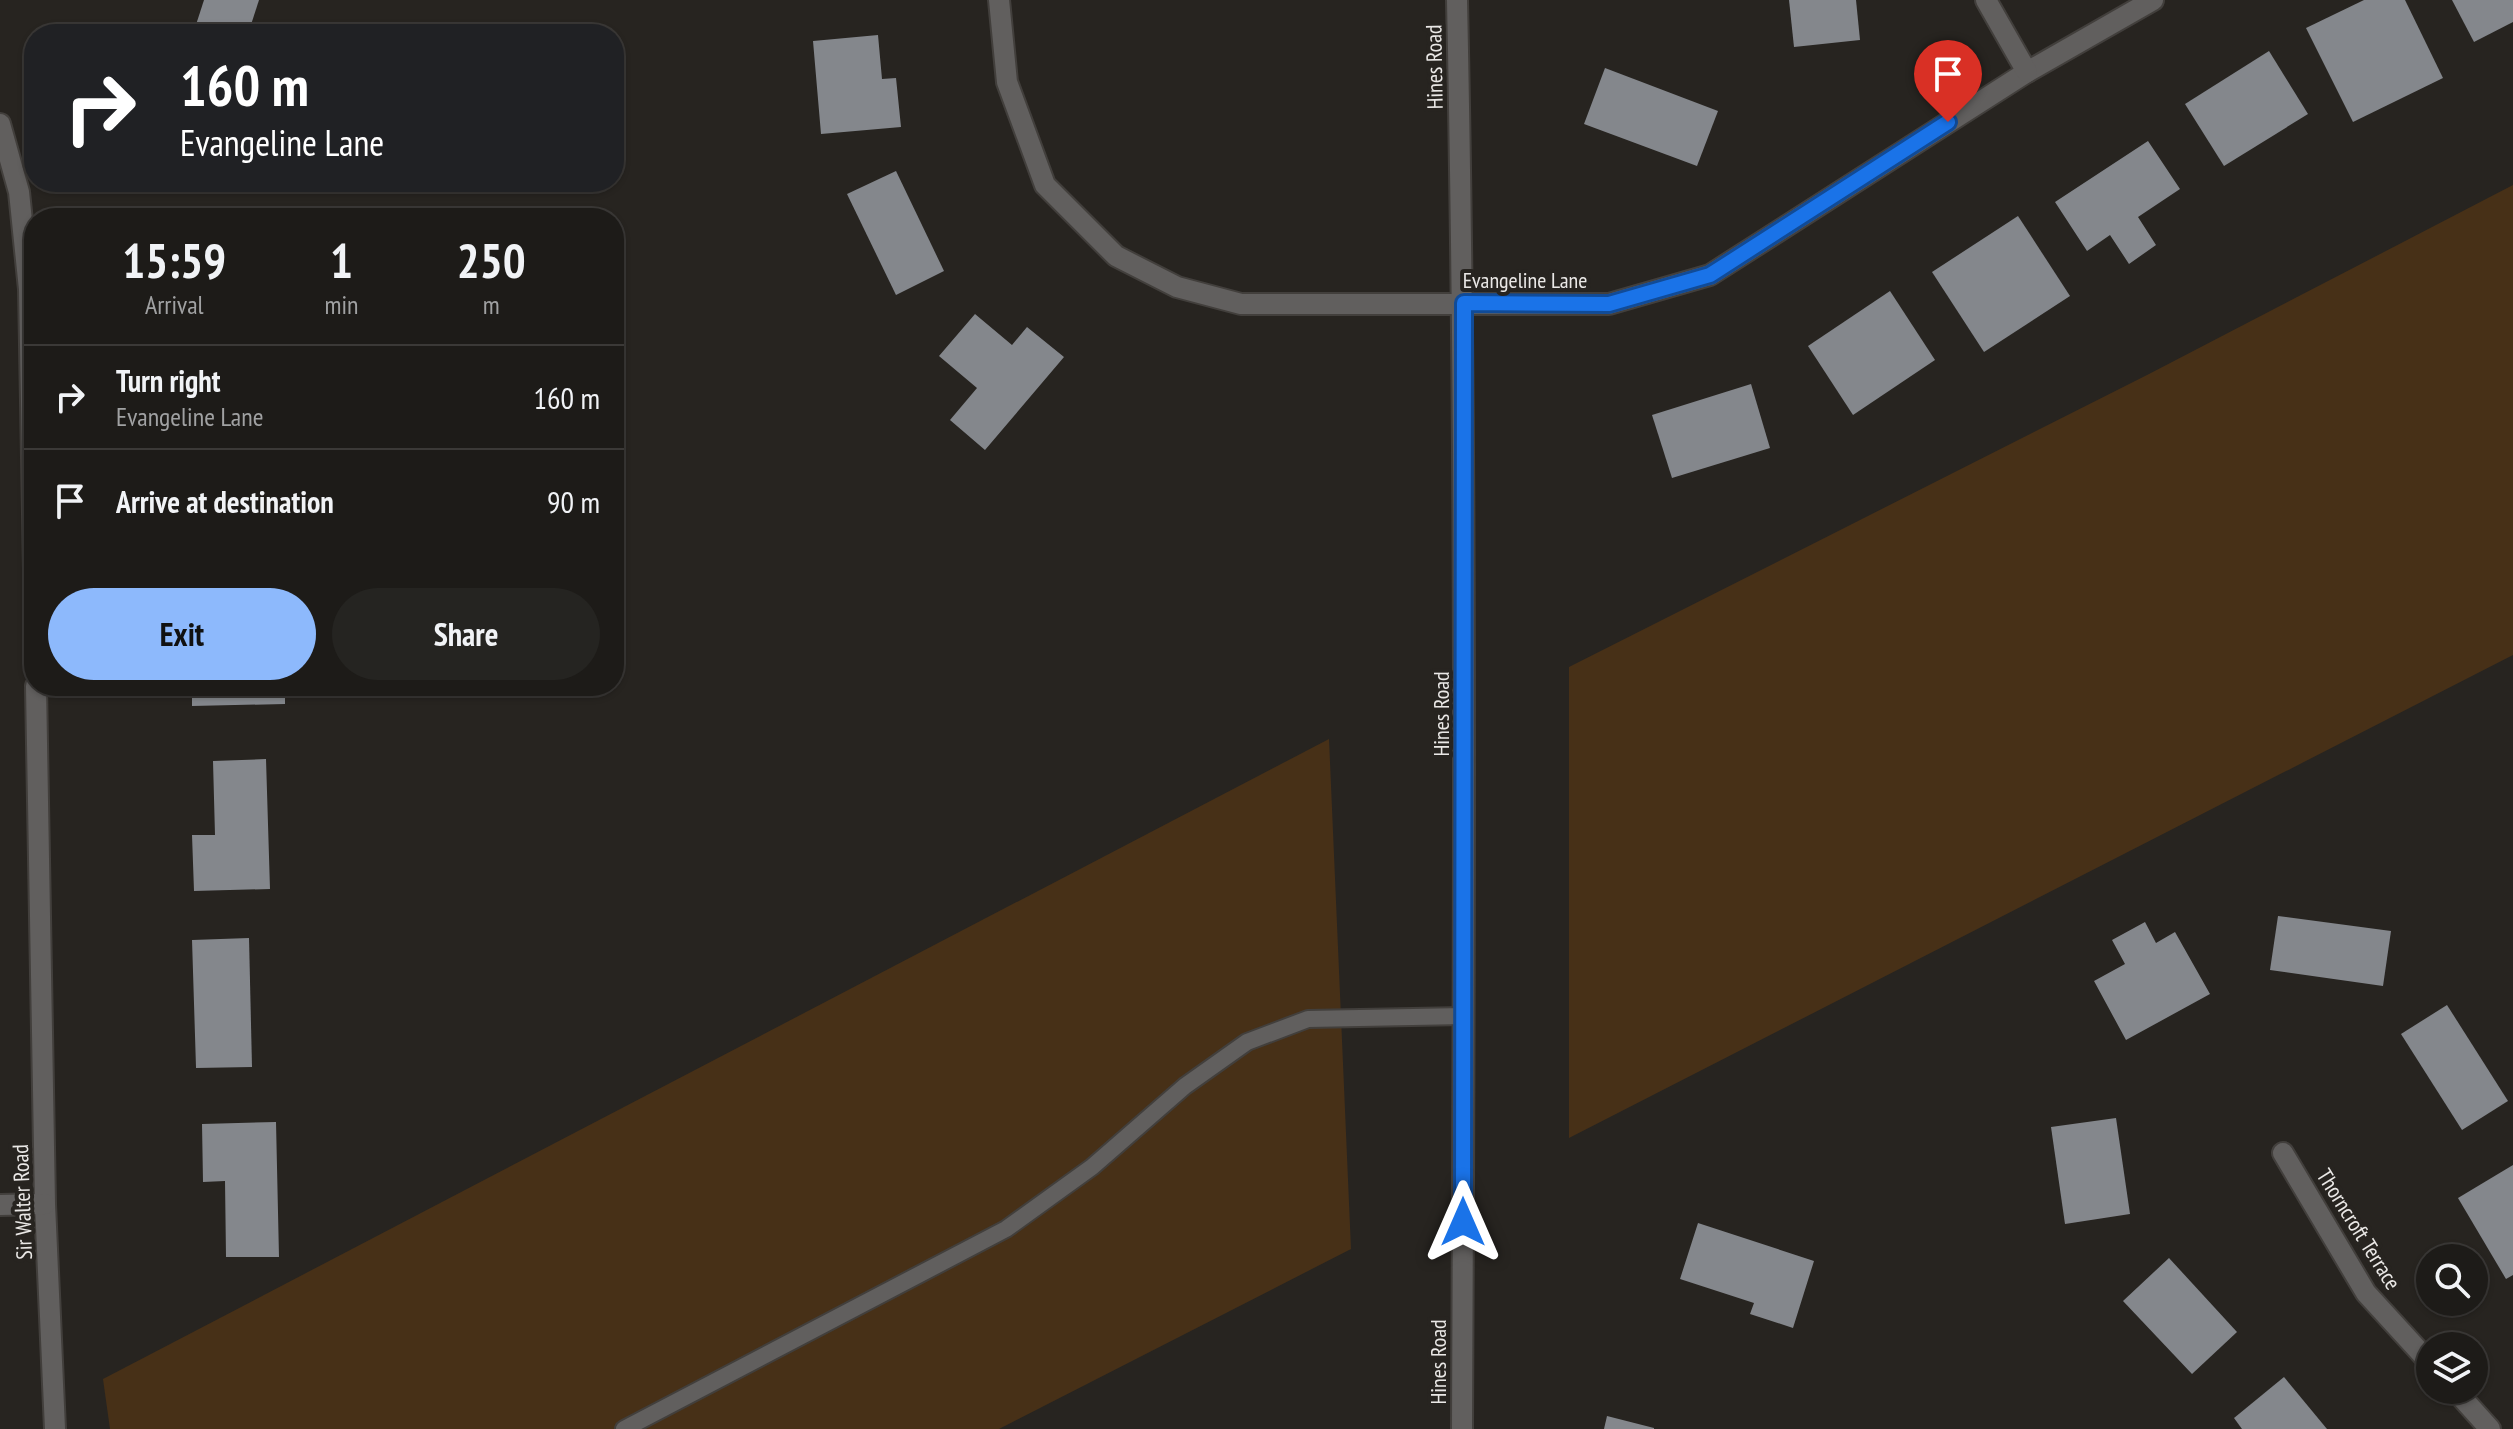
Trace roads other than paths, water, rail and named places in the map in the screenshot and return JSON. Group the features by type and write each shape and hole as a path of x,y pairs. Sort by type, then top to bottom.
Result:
{"street":[{"name":"Evangeline Lane","path":"999,0 1007,82 1045,185 1116,256 1177,287 1241,304 1609,304 1710,275 2027,72 2153,0"},
{"name":"Hines Road","path":"1457,0 1464,303 1462,1429"},
{"path":"1986,0 2027,72"},
{"path":"0,124 19,192 24,240"},
{"name":"Sir Walter Road","path":"36,696 45,1204 55,1429"},
{"name":"Thorncroft Terrace","path":"2283,1153 2366,1293 2416,1348"},
{"path":"0,1205 45,1204"},
{"path":"2468,1404 2490,1429"}],"lane":[{"path":"624,1429 1006,1229 1092,1167 1185,1086 1247,1042 1308,1019 1464,1016"}]}
